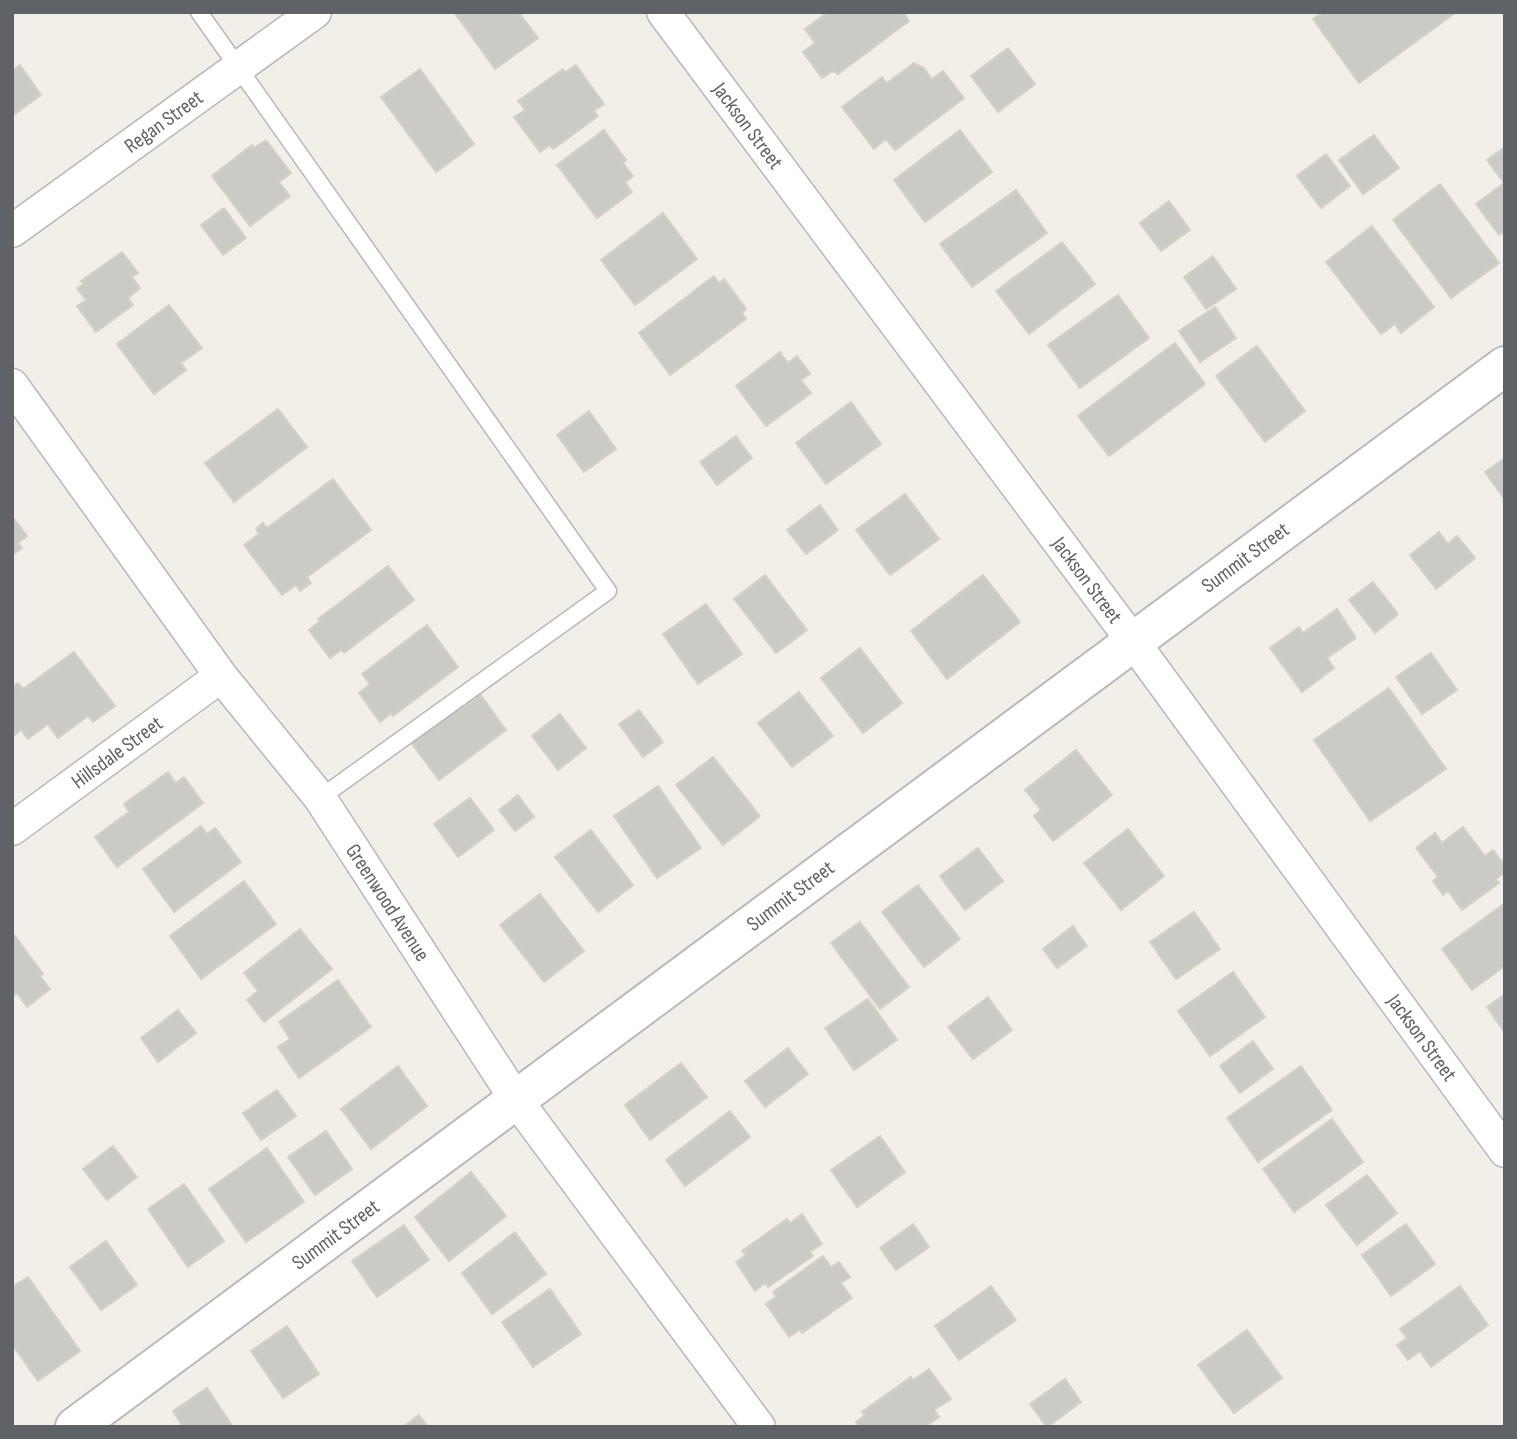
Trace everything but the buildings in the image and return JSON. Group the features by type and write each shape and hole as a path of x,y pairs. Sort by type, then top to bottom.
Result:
{"street":[{"name":"Regan Street","path":"12,231 315,12"},
{"name":"Jackson Street","path":"663,12 1132,640 1505,1151"},
{"name":"Summit Street","path":"75,1427 517,1101 1132,640 1505,366"},
{"name":"Greenwood Avenue","path":"12,385 221,676 320,798 517,1101 759,1427"},
{"name":"Hillsdale Street","path":"12,829 221,676"}],"lane":[{"path":"199,12 608,591 320,798"}]}
